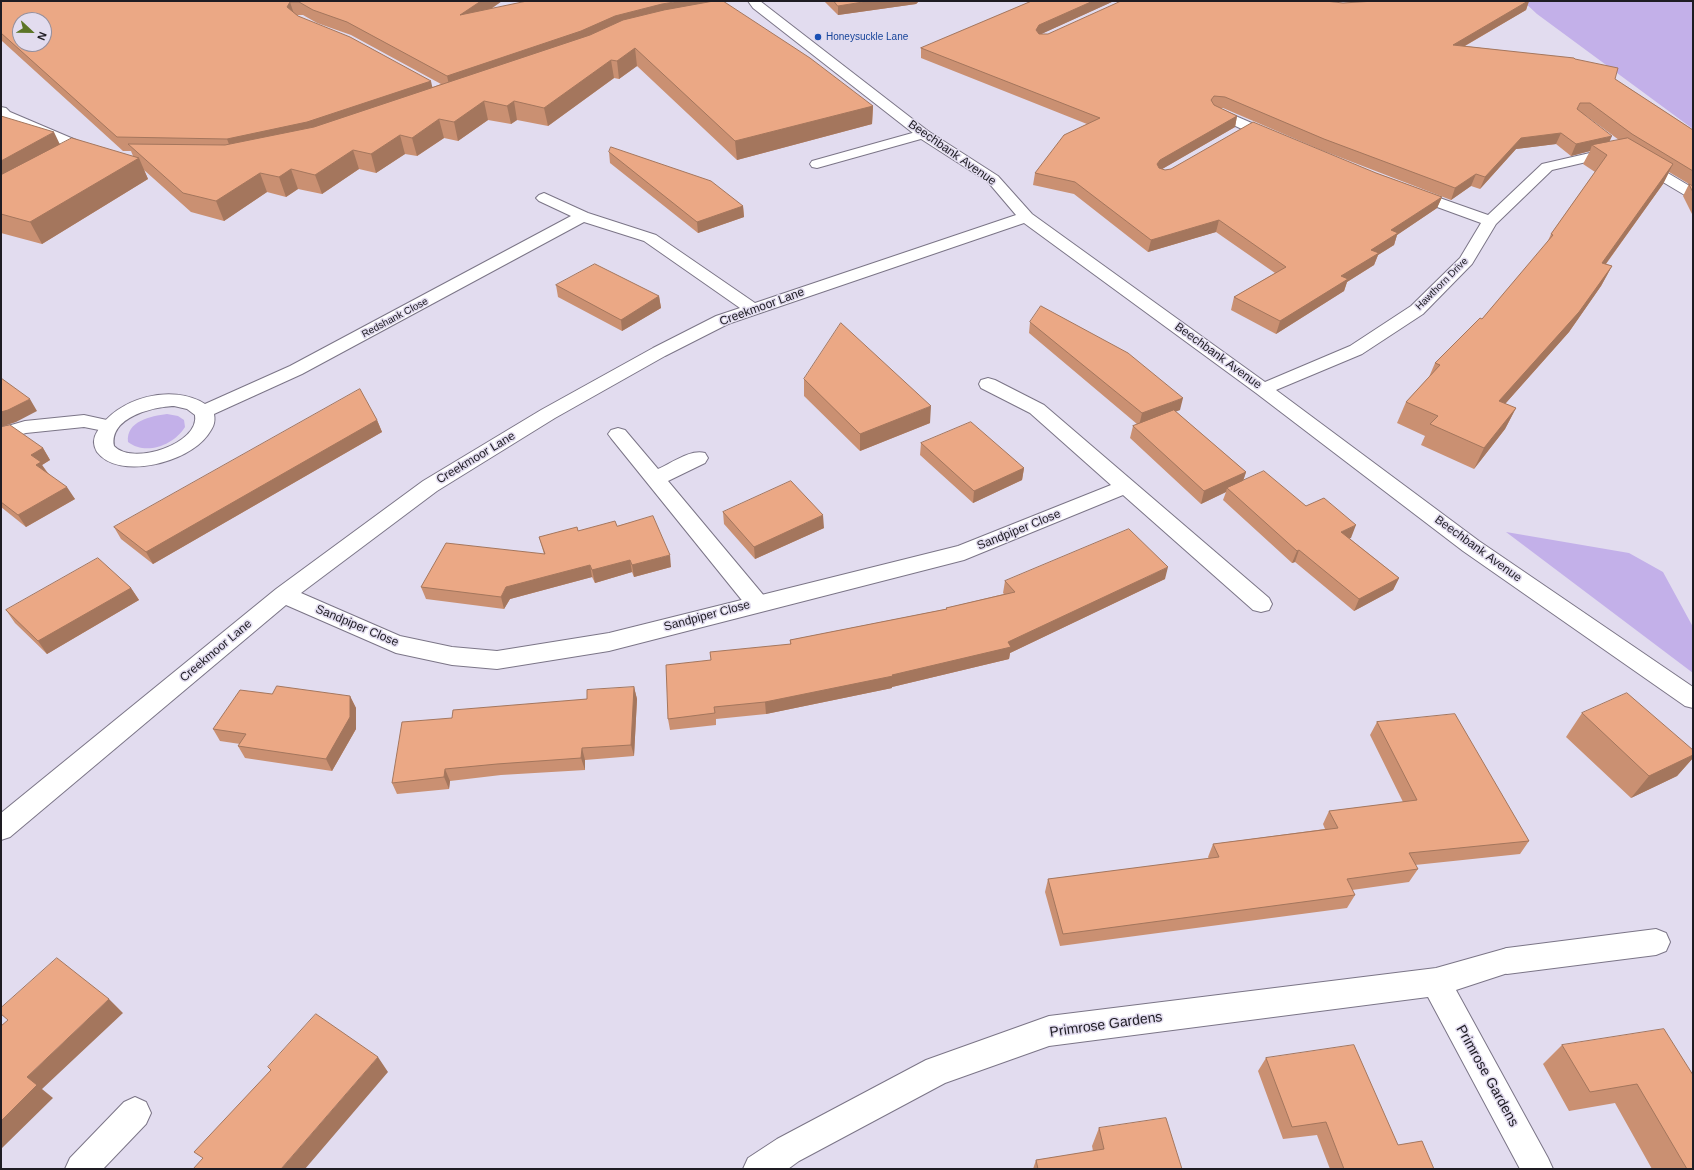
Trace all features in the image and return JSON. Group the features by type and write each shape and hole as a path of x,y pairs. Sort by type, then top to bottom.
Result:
{"street":[{"path":"741,8 755,3"},
{"name":"Beechbank Avenue","path":"755,3 924,134 993,179 1026,217 1263,389 1471,546 1693,699"},
{"path":"1,111 5,115 86,149 106,153"},
{"path":"1217,112 1263,133"},
{"path":"1236,135 1249,127"},
{"path":"817,164 924,134"},
{"name":"Hawthorn Drive","path":"1263,389 1356,350 1417,310 1466,261 1490,221 1547,167 1615,145 1693,194"},
{"path":"73,156 86,149"},
{"path":"1400,188 1490,221"},
{"path":"544,198 583,216 650,238 752,309"},
{"name":"Redshank Close","path":"203,412 296,370 583,216"},
{"name":"Creekmoor Lane","path":"1,829 284,595 430,486 548,414 659,352 722,320 1026,217"},
{"path":"988,384 1036,409 1261,604"},
{"path":"160,401 187,401 197,405 203,412 206,418 198,435 189,443 163,455 149,459 134,460 122,458 109,452 103,442 104,434 109,426 130,410 145,404 160,401"},
{"path":"1,434 26,427 84,421 109,426"},
{"path":"618,434 757,603"},
{"path":"655,479 698,458"},
{"name":"Sandpiper Close","path":"284,595 396,644 452,656 497,660 609,642 757,603 964,552 1125,487"},
{"name":"Primrose Gardens","path":"759,1169 788,1150 937,1071 1049,1031 1436,982 1507,961 1656,942"},
{"name":"Primrose Gardens","path":"1436,982 1538,1169"},
{"path":"81,1169 135,1113"}],"shaded area":[{"path":"1523,1 1693,1 1693,129 1537,14"},
{"path":"167,414 178,416 184,420 185,427 174,439 151,448 135,446 128,442 128,435 135,424 147,418"},
{"path":"1506,532 1629,553 1663,572 1693,627 1693,673"}],"building":[{"path":"1,1 481,1 460,15 527,1 680,1 615,16 581,31 447,76 347,22 313,10 299,2 290,2 287,7 298,16 350,37 431,81 307,122 227,139 117,137 22,52 52,52 52,12 12,12 12,43 1,33"},
{"path":"714,1 723,1 810,58 873,106 735,141 635,48 617,61 611,60 544,108 514,101 507,106 484,101 454,122 439,119 412,138 400,135 371,154 353,150 315,175 291,169 279,177 260,173 216,201 183,193 128,144 225,145 314,127 590,35 623,20 664,10"},
{"path":"834,1 869,1 838,6"},
{"path":"1032,1 1093,1 1039,25 1036,30 1039,34 1048,34 1121,1 1325,1 1343,3 1375,1 1528,1 1453,45 1574,58 1618,68 1615,79 1693,130 1693,171 1632,134 1590,103 1580,103 1577,109 1612,136 1576,144 1561,133 1521,138 1485,177 1476,174 1455,188 1324,139 1225,97 1214,96 1211,100 1214,105 1237,116 1160,160 1157,164 1159,168 1165,170 1171,169 1253,122 1376,173 1442,197 1391,230 1398,233 1371,250 1379,253 1341,276 1348,279 1280,321 1234,297 1286,267 1219,220 1151,240 1075,182 1035,173 1064,135 1100,118 921,48"},
{"path":"1,116 54,132 1,161"},
{"path":"72,138 139,158 30,222 1,214 1,175"},
{"path":"1628,138 1673,164 1602,263 1612,266 1579,312 1499,401 1516,408 1484,448 1430,424 1438,416 1406,402 1440,365 1435,363 1480,318 1482,319 1553,235 1551,234 1607,155 1592,145"},
{"path":"611,147 711,181 743,206 697,222 609,152"},
{"path":"1689,184 1693,186 1693,192"},
{"path":"595,264 659,296 621,320 556,285"},
{"path":"1041,306 1128,353 1183,398 1142,413 1030,322"},
{"path":"841,323 931,406 860,434 804,379"},
{"path":"1,378 30,399 1,412"},
{"path":"360,389 377,420 146,552 114,527"},
{"path":"1174,410 1246,472 1204,491 1133,426"},
{"path":"971,422 1024,468 974,491 921,443"},
{"path":"10,425 43,448 31,455 41,462 36,465 67,487 18,515 1,502 1,427"},
{"path":"1264,471 1306,506 1324,498 1356,525 1341,532 1399,578 1359,599 1299,550 1297,551 1227,488"},
{"path":"791,481 823,515 754,547 723,512"},
{"path":"653,516 670,555 632,565 630,560 592,570 590,565 506,587 501,597 421,587 446,543 545,554 539,537 577,527 578,531 615,521 617,526"},
{"path":"1129,529 1168,567 1008,642 1011,647 892,675 893,676 765,702 714,707 715,713 668,719 666,665 711,660 710,652 791,644 790,640 947,609 946,608 1015,592 1005,581"},
{"path":"98,558 131,588 38,641 6,610"},
{"path":"277,686 350,696 350,717 326,759 238,746 246,734 213,729 240,690 272,694"},
{"path":"634,687 631,745 582,748 581,758 445,769 444,777 392,783 402,722 452,718 453,710 587,699 587,690"},
{"path":"1627,693 1693,750 1693,755 1649,776 1582,713"},
{"path":"1455,714 1529,841 1409,853 1418,869 1347,879 1355,895 1063,934 1048,879 1219,857 1213,844 1338,828 1329,811 1417,800 1377,722"},
{"path":"57,958 109,999 27,1077 37,1085 1,1121 1,1026 8,1020 1,1014 1,1008"},
{"path":"316,1014 378,1057 281,1169 193,1169 203,1158 194,1152 271,1070 268,1067"},
{"path":"1664,1029 1693,1075 1693,1169 1687,1169 1637,1084 1590,1092 1562,1045"},
{"path":"1354,1045 1398,1145 1422,1141 1434,1169 1344,1169 1326,1122 1292,1127 1266,1058"},
{"path":"1166,1118 1182,1169 1038,1169 1036,1160 1104,1149 1099,1128"}],"place":[{"name":"Honeysuckle Lane","path":"818,37"}]}
